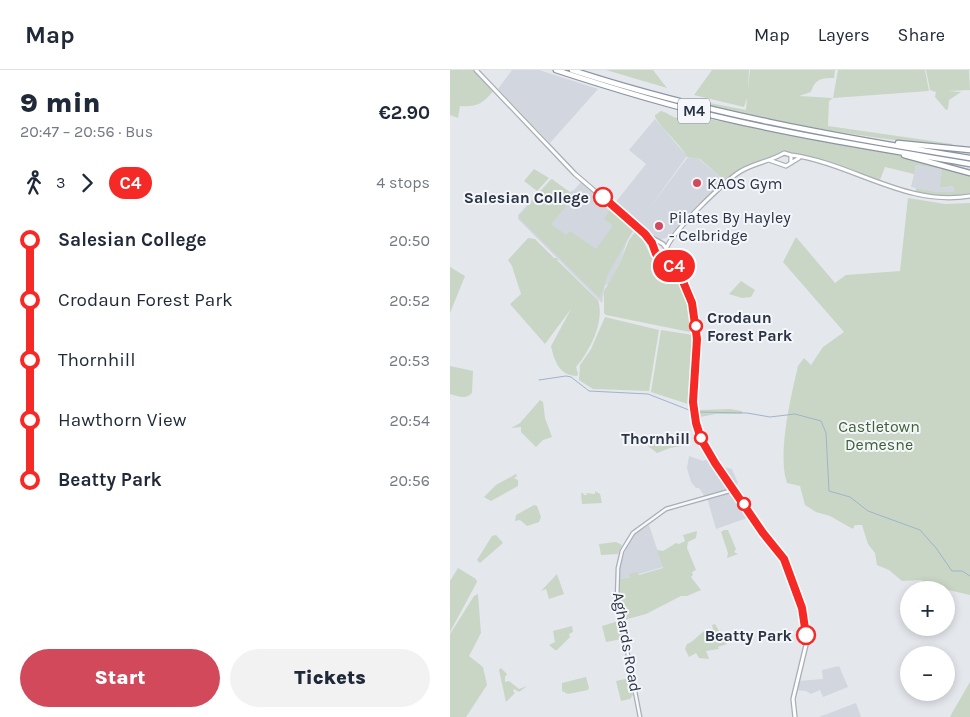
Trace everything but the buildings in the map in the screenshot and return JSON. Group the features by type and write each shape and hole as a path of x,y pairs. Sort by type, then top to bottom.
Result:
{"highway":[{"name":"M4","path":"556,70 637,96 698,112 970,164"},
{"name":"M4","path":"572,70 708,110 837,138 970,158"},
{"path":"837,138 970,150"},
{"path":"837,138 970,173"}],"main road":[{"path":"476,70 562,161 645,234 666,249 688,292 694,316 697,343 694,406 696,423 706,448 763,533 784,559 802,608 806,631 806,645 793,699 795,717"},
{"path":"654,249 656,244 673,235 731,178 764,161 786,153 830,164 921,196 944,199 970,196"},
{"path":"781,155 781,164"},
{"path":"791,155 791,163"},
{"path":"764,161 773,160 786,166 796,158 804,158"},
{"path":"645,234 656,254 666,258 676,269"},
{"path":"661,255 673,235"}],"street":[{"name":"Aghards Road","path":"640,717 617,599 618,568 622,551 633,533 666,509 734,490"}],"shaded area":[{"path":"512,70 539,70 598,89 550,143 498,89"},
{"path":"655,119 687,156 648,210 688,157 699,159 724,180 682,224 668,237 660,240 615,203 646,164 629,150"},
{"path":"916,165 943,169 941,188 953,186 954,192 937,192 911,187"},
{"name":"Salesian College","path":"551,179 570,192 581,182 634,230 627,241 620,263 609,283 605,286 602,303 518,219 518,215"},
{"path":"689,456 703,461 707,459 713,464 732,469 738,483 734,487 752,519 747,518 716,529 708,501 699,488 696,488 691,482 687,468"},
{"path":"649,525 663,567 622,579 619,577 619,568 628,543 636,533"},
{"path":"839,666 848,687 823,697 820,690 811,694 806,691 795,690 799,681 823,679 822,670"},
{"path":"856,703 861,717 819,717"}],"green space":[{"path":"450,70 473,70 493,91 479,104 460,106 458,118 450,115"},
{"path":"606,70 653,70 667,88"},
{"path":"712,70 749,70 748,89 750,70 835,70 834,78 819,80 814,84 811,92 799,96 833,98 829,101 828,126 953,144 950,146 859,135 799,125 704,105 704,102 746,110 747,98 744,107 694,95"},
{"path":"838,70 925,70 929,91 833,98"},
{"path":"926,70 969,70 970,90 948,91 961,92 949,100 948,109 946,110 935,97 936,92 930,90"},
{"path":"661,111 677,118 691,119 698,122 703,118 838,143 938,165 970,175 970,193 949,197 915,192 916,188 937,192 954,192 953,186 940,188 942,169 916,165 914,174 885,167 880,180 838,165 802,157 766,160 724,180 700,159 687,157 655,117"},
{"path":"534,169 549,178 537,191 524,181"},
{"name":"Salesian College","path":"552,179 573,195 573,198 551,224 566,235 570,231 596,249 612,227 604,219 610,210 633,230 608,274 600,298 520,219 519,216"},
{"name":"Castletown Demesne","path":"908,198 945,204 970,203 970,595 955,592 955,581 902,581 889,570 877,565 875,553 868,544 862,525 855,525 853,529 805,505 800,486 787,483 784,471 786,425 798,366 804,358 811,365 823,347 844,332 783,262 796,237 835,283 846,275 900,271"},
{"path":"635,232 644,242 651,257 668,266 677,279 688,307 690,332 606,315 604,313 604,291 619,265 629,240"},
{"path":"528,238 535,239 554,258 557,258 598,300 600,308 598,326 591,344 576,367 577,376 566,373 559,367 551,346 571,309 545,344 510,304 521,294 512,266 508,260"},
{"path":"450,267 465,276 450,313"},
{"path":"741,281 755,290 751,297 742,298 729,294"},
{"path":"605,317 659,330 649,391 593,389 579,380 580,365 591,349"},
{"path":"661,330 693,335 688,404 651,392"},
{"path":"450,366 473,371 472,393 470,395 462,397 450,394"},
{"path":"540,400 543,402 545,418 552,437 543,440 536,447 521,432 521,427 511,428 520,423"},
{"path":"730,409 742,411 742,414 716,414 700,417 697,415 699,410"},
{"path":"652,434 683,437 687,445 657,453 648,446"},
{"path":"516,474 517,476 514,478 518,480 518,486 491,501 484,497 496,485"},
{"path":"595,491 600,494 602,503 582,504 581,493 584,495 587,495 586,493 595,494"},
{"path":"534,505 537,506 541,517 539,522 527,526 520,520 515,521 516,515"},
{"path":"728,530 736,549 734,552 738,554 727,558 728,553 721,532"},
{"path":"697,531 696,538 688,542 687,548 696,570 692,572 693,575 691,577 701,590 687,596 681,596 646,614 624,620 619,596 619,577 622,579 630,577 629,574 637,572 639,575 663,568 657,550 663,551 676,543 679,544 685,541 683,535"},
{"path":"496,535 503,543 480,563 477,560 492,536"},
{"path":"616,542 622,545 618,554 601,555 599,544"},
{"path":"458,568 476,579 477,582 450,632 450,581"},
{"path":"557,574 564,594 549,599 546,589 541,591"},
{"path":"478,594 481,633 469,656 483,667 487,685 466,717 450,717 450,634 474,596"},
{"path":"615,622 619,623 622,639 606,642 602,626"},
{"path":"715,624 727,644 718,647 719,649 706,651 709,659 699,658 696,653 689,657 685,649 687,644 705,630 713,629 712,625"},
{"path":"572,626 573,632 569,634 570,637 557,650 549,645 555,642 553,631"},
{"path":"501,668 507,674 505,682 509,681 519,689 527,686 519,692 514,689 515,693 506,702 499,670"},
{"path":"586,677 588,690 568,694 562,691 562,683"},
{"path":"630,678 633,695 630,699 621,701 616,681"},
{"path":"970,682 970,717 950,717 952,713"}],"waterway":[{"path":"539,380 566,376 571,377 589,391 648,394 689,410"},
{"path":"698,412 747,413 770,417 795,414 821,421 826,433 829,491 850,497 868,511 920,530 936,548 952,571 962,571 970,576"}],"bus line":[{"name":"C4","path":"603,197 645,234 652,243 654,252 657,255 664,256 670,261 687,289 692,303 696,328 697,343 693,397 695,420 700,435 715,463 763,533 784,559 805,618 806,635"}],"place":[{"name":"KAOS Gym","path":"697,183"},
{"name":"Salesian College","path":"603,197"},
{"name":"Pilates By Hayley - Celbridge","path":"659,226"},
{"name":"Crodaun Forest Park","path":"696,326"},
{"name":"Thornhill","path":"701,438"},
{"name":"Beatty Park","path":"806,635"}]}
